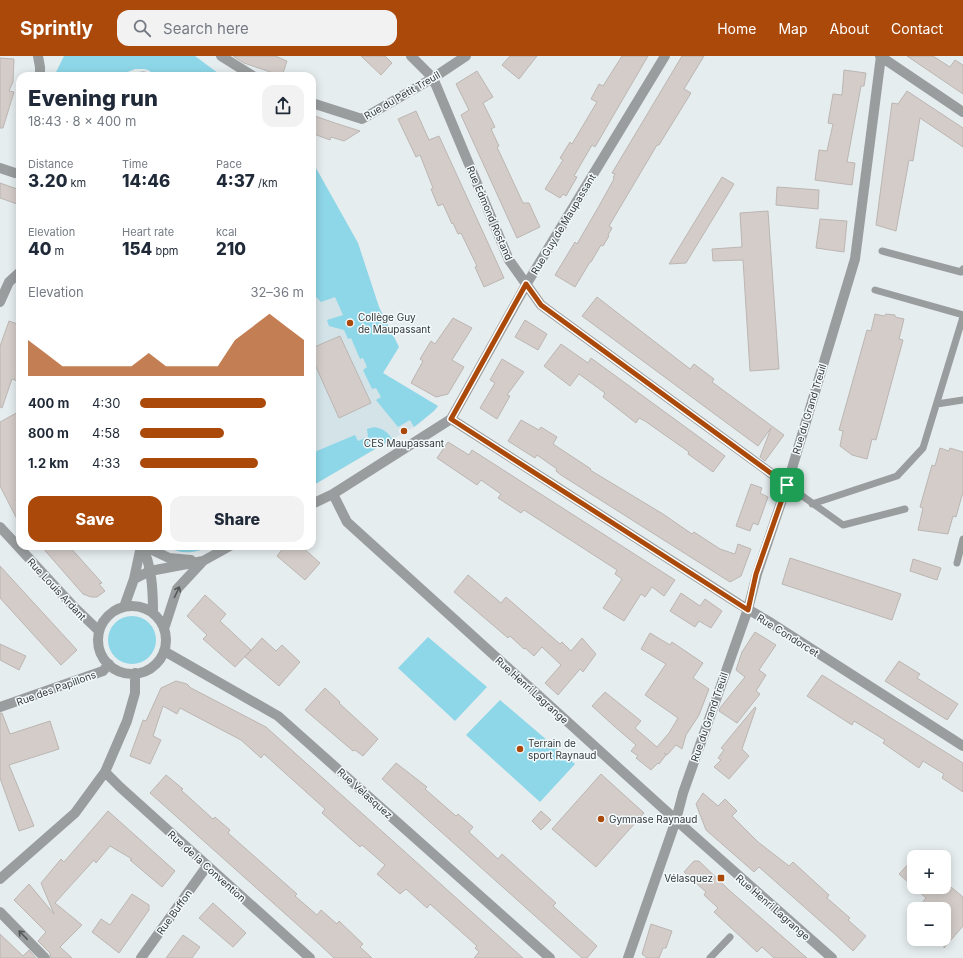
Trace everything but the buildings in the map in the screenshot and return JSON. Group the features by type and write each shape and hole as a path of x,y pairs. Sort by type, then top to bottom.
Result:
{"street":[{"path":"38,56 40,71"},
{"path":"40,71 46,56"},
{"path":"221,56 247,72"},
{"path":"411,56 433,78"},
{"name":"Rue du Petit Treuil","path":"316,105 362,119 433,78 466,56"},
{"name":"Rue Guy de Maupassant","path":"316,502 333,494 451,419 526,284 665,56"},
{"path":"880,56 963,112"},
{"name":"Rue du Grand Treuil","path":"631,956 676,820 683,793 748,610 756,574 787,485 855,259 880,56"},
{"name":"Rue Edmond Rostand","path":"433,78 509,260 541,305 787,485"},
{"path":"0,168 16,173"},
{"path":"0,302 9,282 16,276"},
{"name":"Rue Condorcet","path":"451,419 963,746"},
{"name":"Rue Henri Lagrange","path":"333,494 346,522 676,820 832,958"},
{"name":"Rue Louis Ardant","path":"0,528 16,545"},
{"name":"Rue Louis Ardant","path":"20,550 72,606 99,631"},
{"path":"124,607 134,579 141,550"},
{"path":"144,550 148,558 150,571 153,613"},
{"path":"151,550 170,558 203,561"},
{"path":"164,629 177,589 203,561 223,550"},
{"path":"134,579 150,571 203,561"},
{"path":"134,606 144,608 153,613 160,620 164,629 166,640 164,651 153,667 144,671 125,673 117,670 103,658 99,649 99,631 103,622 108,615 124,607 134,606"},
{"name":"Rue Velasquez","path":"164,651 278,716 550,958"},
{"name":"Rue des Papillons","path":"0,707 103,671 109,664"},
{"path":"0,879 75,813 105,772 127,721 135,694 135,673"},
{"name":"Rue de la Convention","path":"105,772 310,958"},
{"name":"Rue Buffon","path":"140,958 207,866"},
{"path":"0,912 45,958"}],"lane":[{"path":"882,251 961,272 963,269"},
{"path":"812,504 897,476 923,448 963,316 875,290"},
{"path":"937,404 963,400"},
{"path":"787,485 843,526 905,509"},
{"path":"957,563 963,539"},
{"path":"710,958 730,937"}],"shaded area":[{"path":"64,56 195,56 217,72 151,72 144,69 135,69 128,72 56,72"},
{"name":"Collège Guy de Maupassant","path":"316,168 358,243 379,307 399,347 383,373 438,406 419,424 316,484"},
{"path":"316,168 358,243 379,307 399,347 383,373 438,406 434,411 414,427 410,420 398,427 376,400 381,397 376,388 372,389 363,370 367,367 363,358 360,359 351,338 348,339 344,330 329,326 327,320 343,315 335,297 321,302 316,297"},
{"path":"374,427 380,429 388,434 392,439 316,484 316,451 355,435 358,441 368,437 367,429"},
{"path":"175,550 201,550 191,552"},
{"path":"127,616 137,616 149,623 156,635 156,645 149,657 137,664 127,664 119,660 112,653 108,645 108,635 112,627 119,620"},
{"path":"428,637 487,687 455,721 398,668"},
{"name":"Terrain de sport Raynaud","path":"500,700 575,764 540,802 466,735"}],"place":[{"name":"Collège Guy de Maupassant","path":"350,323"},
{"name":"CES Maupassant","path":"404,431"},
{"name":"Terrain de sport Raynaud","path":"520,749"},
{"name":"Gymnase Raynaud","path":"601,819"},
{"name":"Vélasquez","path":"721,878"}],"route":[{"path":"526,284 541,305 787,485 756,574 748,610 451,419 526,284"}]}
